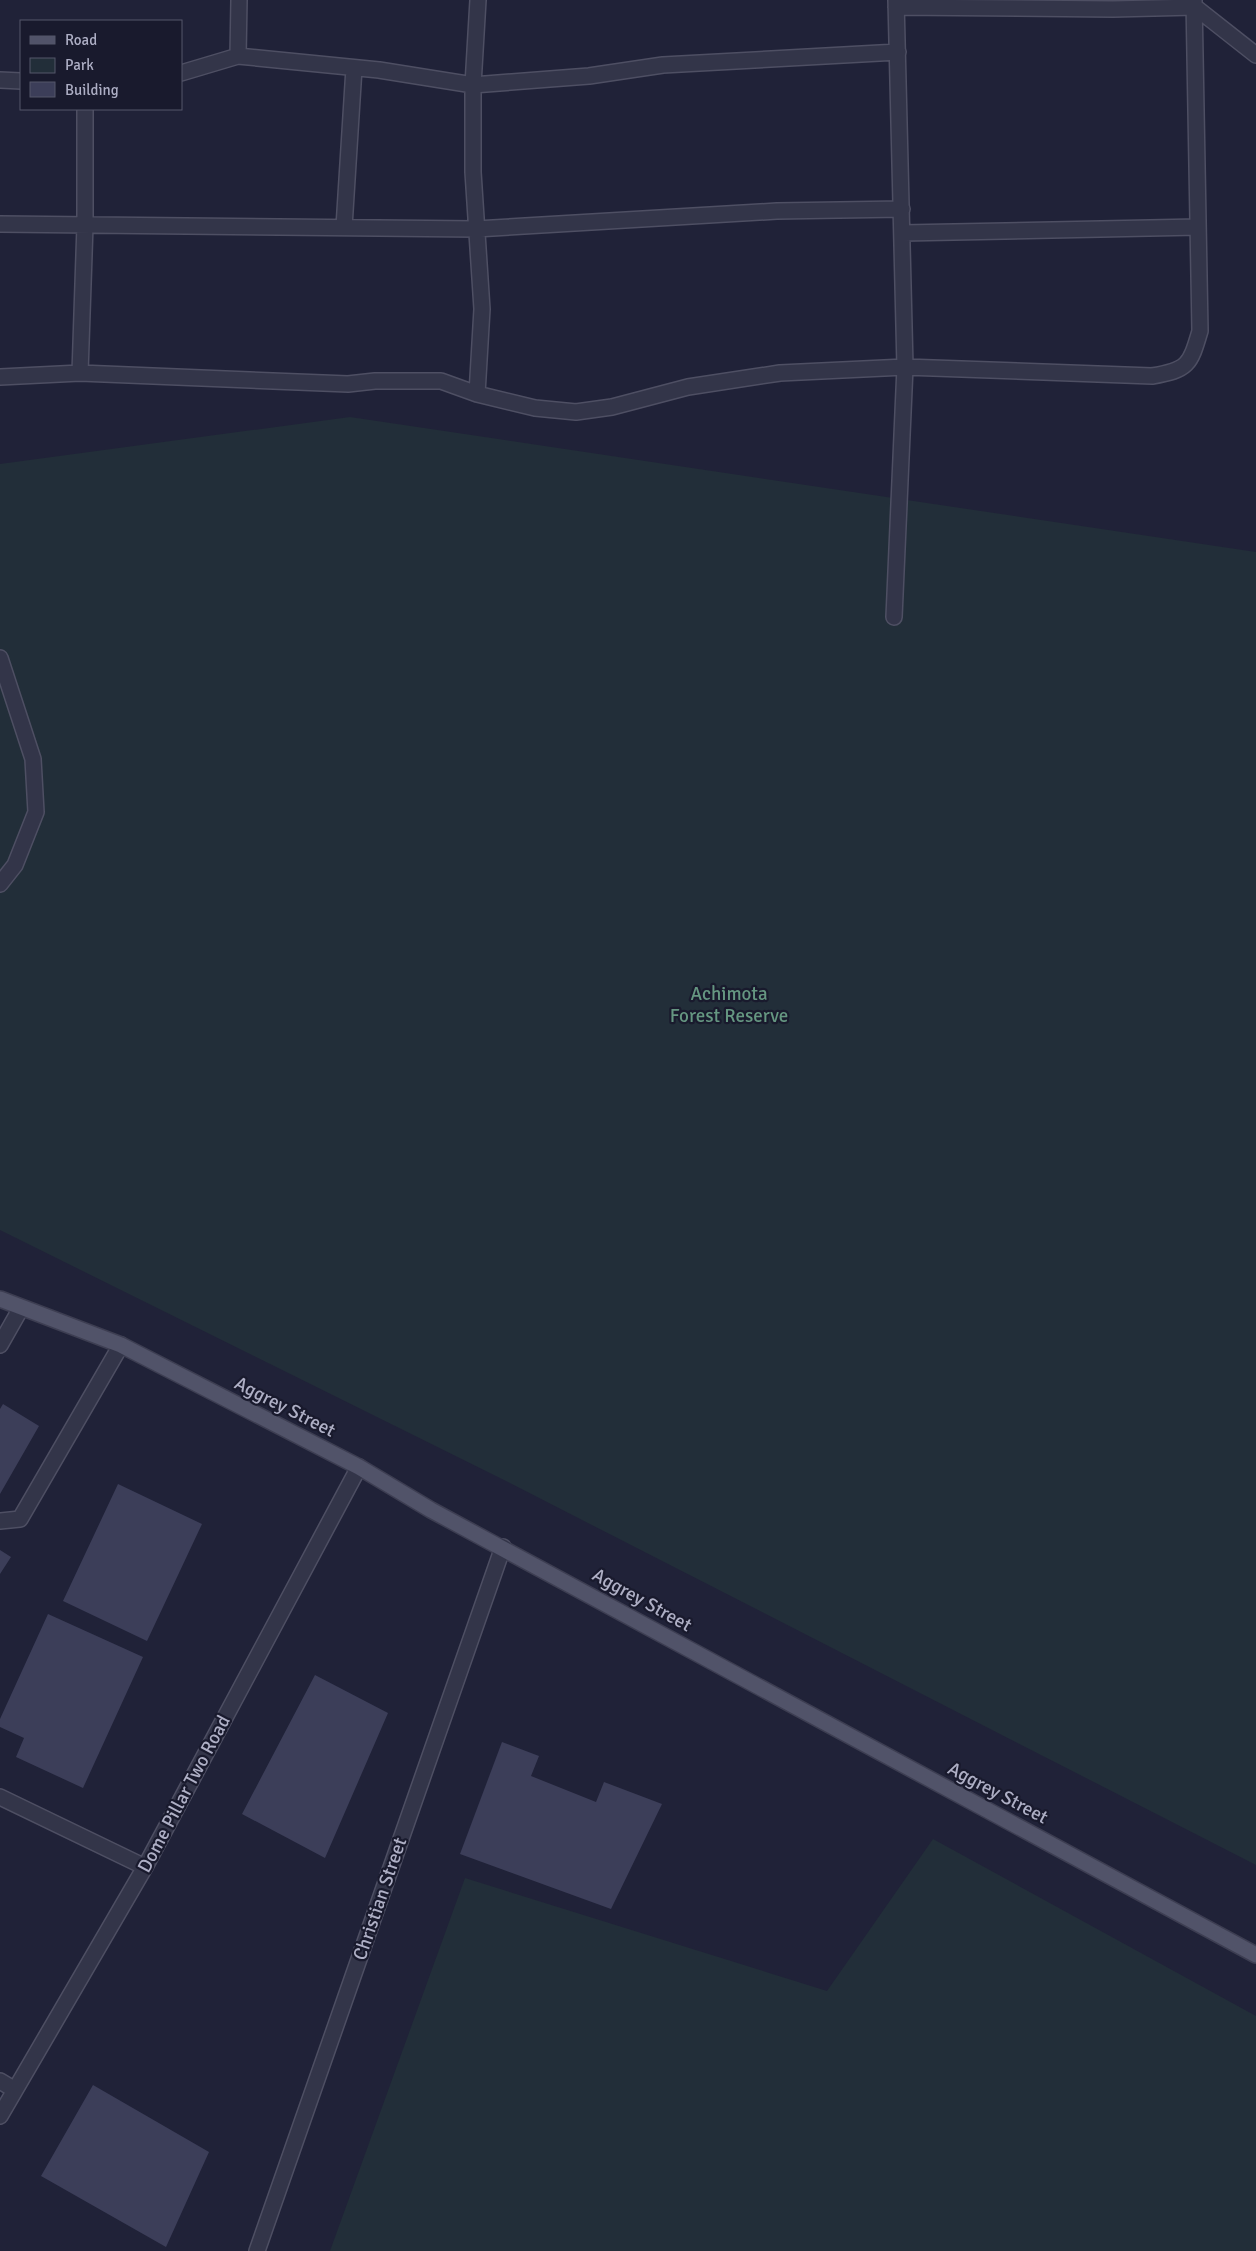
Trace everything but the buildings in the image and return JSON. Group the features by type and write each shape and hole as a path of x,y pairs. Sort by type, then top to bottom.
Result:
{"main road":[{"name":"Aggrey Street","path":"0,1299 121,1345 359,1467 431,1510 503,1547 1256,1955"}],"street":[{"path":"238,56 239,0"},
{"path":"477,394 482,309 473,172 473,86 478,0"},
{"path":"894,617 905,367 896,3 1113,9 1194,4 1256,55"},
{"path":"0,377 80,373 261,382 348,384 375,381 441,381 477,394 535,408 576,412 612,406 688,387 771,374 905,367 1152,376 1176,372 1192,356 1200,331 1194,4"},
{"path":"182,73 238,56 379,70 473,86 589,76 663,65 898,52"},
{"path":"344,227 354,68"},
{"path":"0,80 20,81"},
{"path":"80,373 85,225 85,110"},
{"path":"0,224 476,228 777,211 902,209"},
{"path":"903,233 1198,227"},
{"path":"0,658 33,760 36,812 15,865 0,884"},
{"path":"0,1345 21,1308"},
{"path":"0,1521 20,1519 121,1345"},
{"name":"Dome Pillar Two Road","path":"0,2116 145,1867 359,1467"},
{"name":"Christian Street","path":"257,2251 503,1547"},
{"path":"0,1797 145,1867"},
{"path":"0,2081 15,2090"}],"green space":[{"name":"Achimota Forest Reserve","path":"350,417 1256,552 1256,1865 504,1480 0,1230 0,464"},
{"path":"933,1839 1256,2016 1256,2251 330,2251 465,1878 827,1991"}]}
